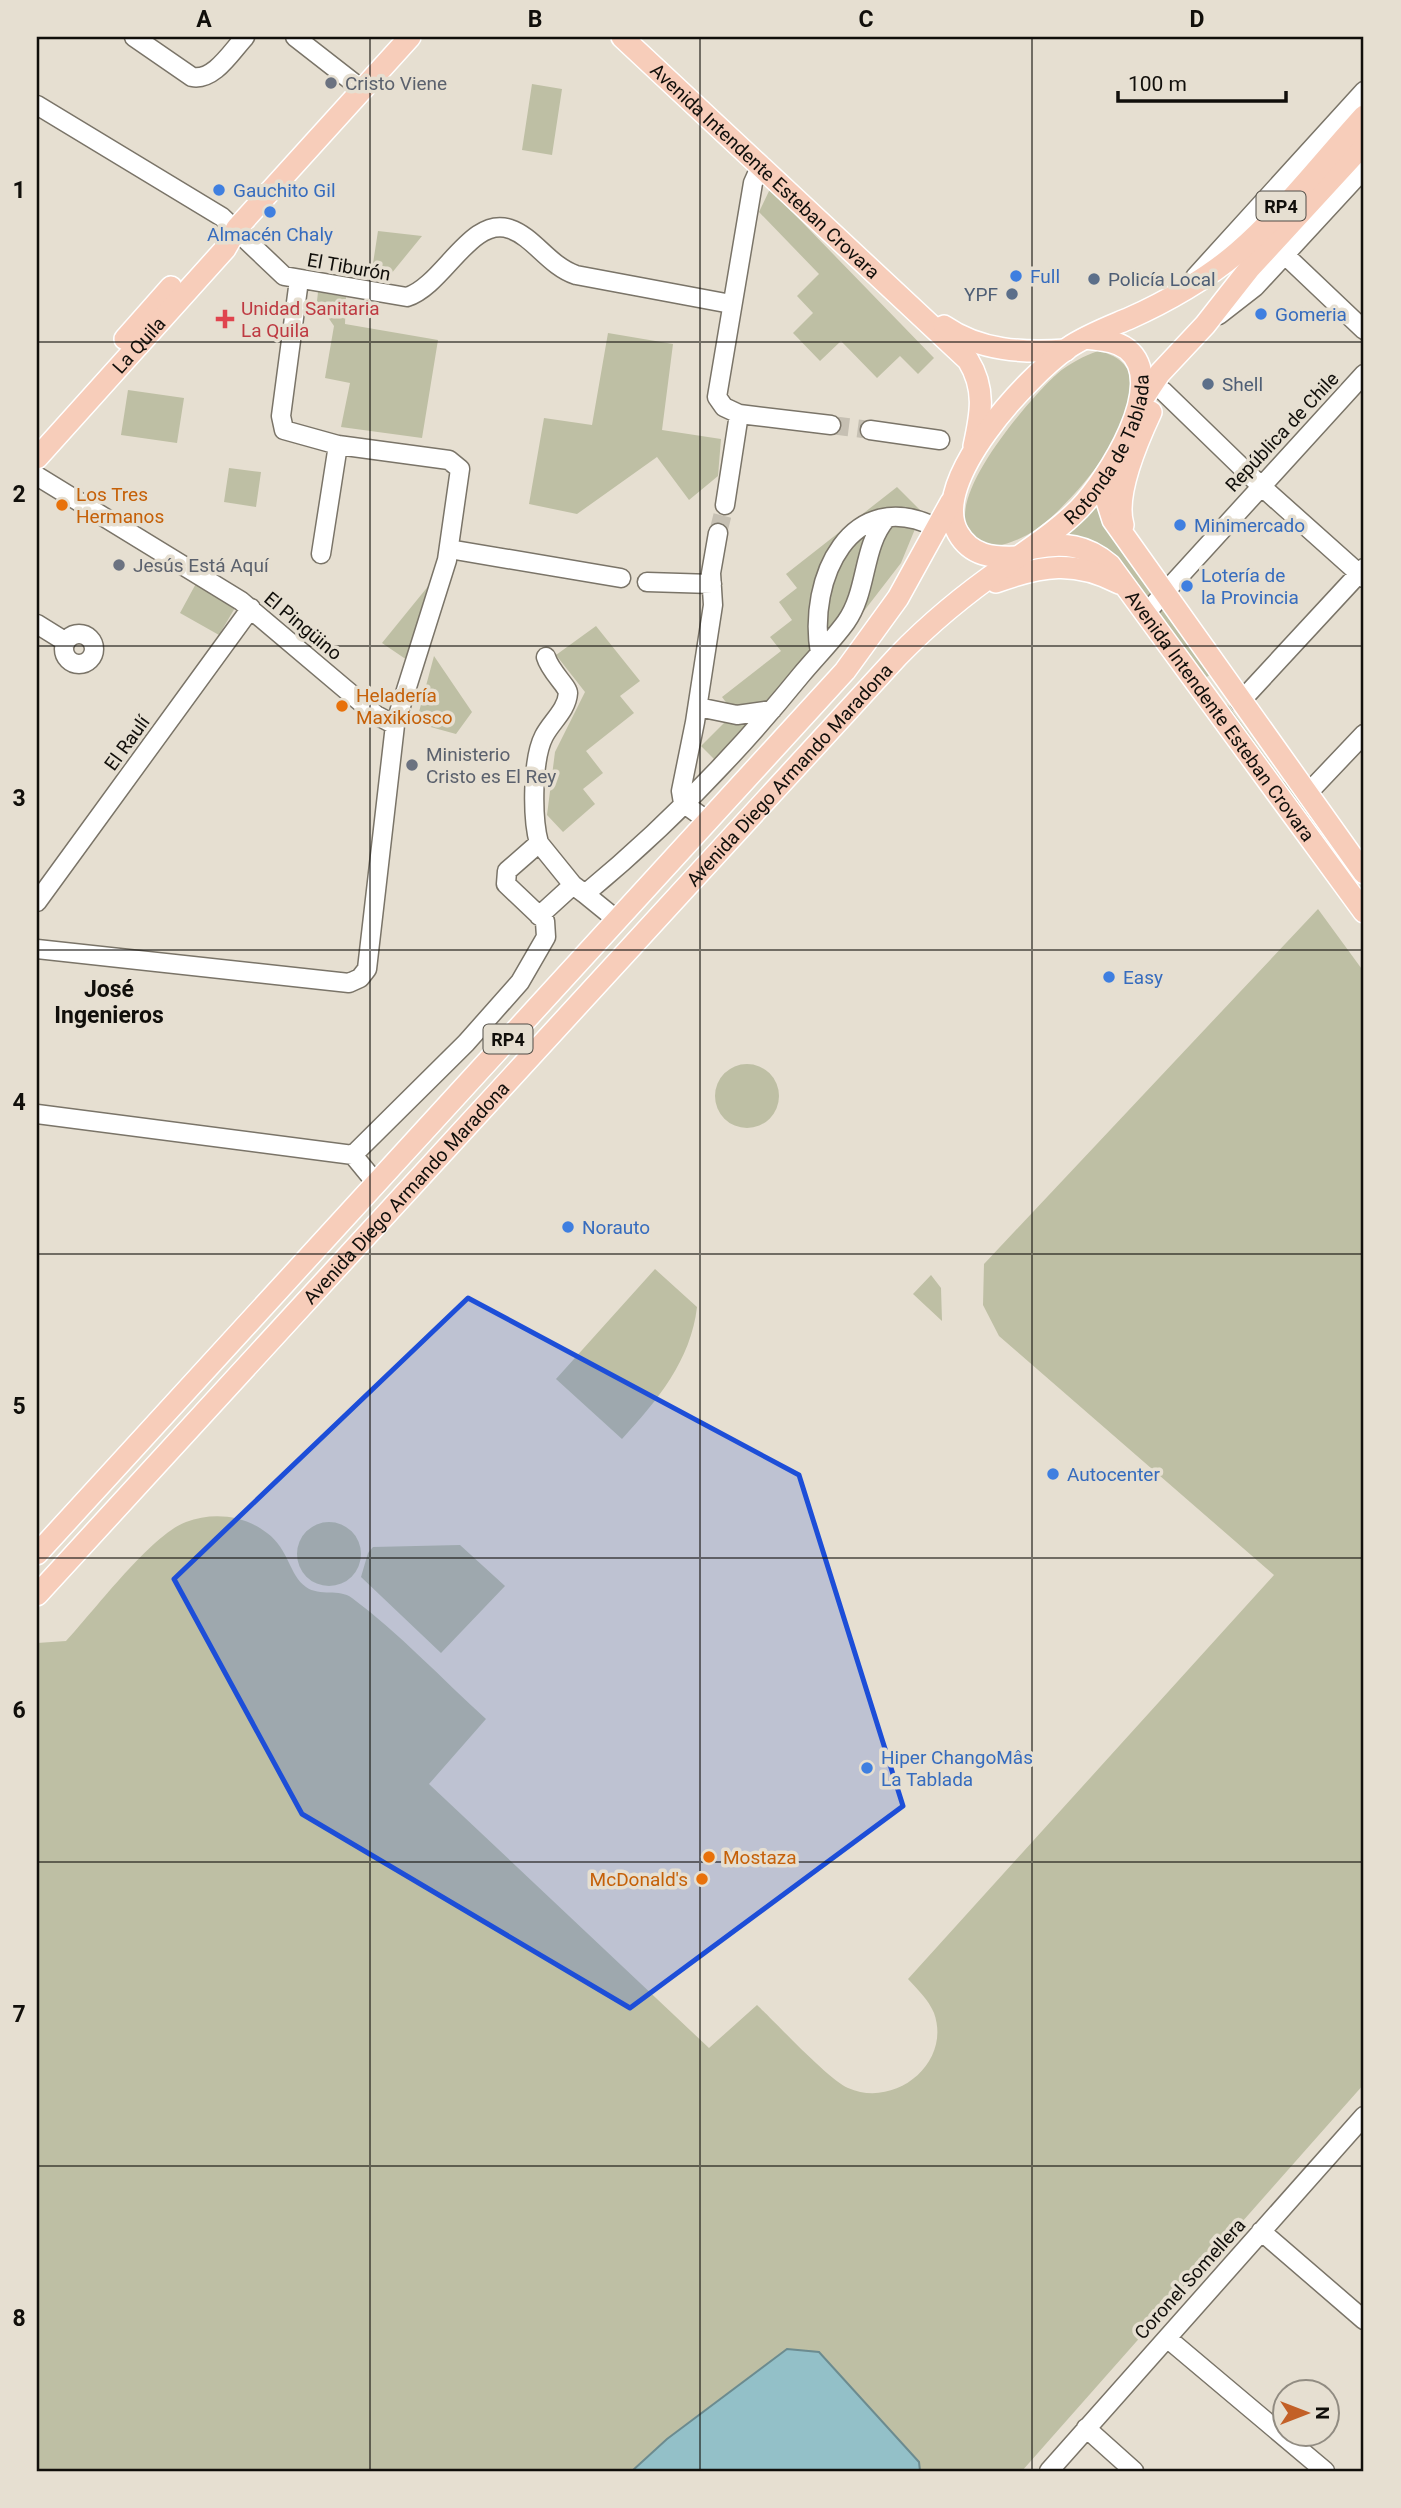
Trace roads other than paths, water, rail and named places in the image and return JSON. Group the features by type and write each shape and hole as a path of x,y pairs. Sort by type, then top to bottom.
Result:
{"main road":[{"name":"La Quila","path":"37,458 225,249 237,228 410,37"},
{"name":"Avenida Intendente Esteban Crovara","path":"622,37 968,360 979,379 981,410 973,451"},
{"name":"RP4","path":"951,502 973,451 1021,392 1066,350 1148,309 1238,252 1364,116"},
{"name":"RP4","path":"1142,400 1160,373 1201,329 1249,269 1364,144"},
{"name":"La Quila","path":"37,436 215,239 237,228"},
{"name":"Avenida Intendente Esteban Crovara","path":"911,304 951,331 991,346 1032,352 1066,350"},
{"path":"1129,544 1120,502 1147,422 1201,329"},
{"name":"Rotonda de Tablada","path":"1018,562 1080,508 1105,476 1142,400 1141,377 1134,357 1117,343 1086,338"},
{"name":"Avenida Intendente Esteban Crovara","path":"1105,476 1108,508 1129,544 1364,873"},
{"path":"951,502 955,529 969,548 981,554 1018,562 1087,568 1127,587"},
{"name":"Avenida Diego Armando Maradona","path":"37,1555 869,642 907,584 951,502"},
{"name":"Avenida Intendente Esteban Crovara","path":"1018,562 1059,545 1090,549 1110,565 1361,901"},
{"name":"Avenida Diego Armando Maradona","path":"37,1595 865,690 923,630 971,591 1018,562"}],"street":[{"path":"134,37 192,77 200,78 212,72 245,37"},
{"path":"295,37 363,90"},
{"path":"1188,285 1364,91"},
{"name":"El Tiburón","path":"37,105 237,228 284,275 299,280 407,297 425,289 481,232 494,226 517,232 555,266 576,275 731,304"},
{"path":"761,165 753,183 716,391 723,407 739,414 831,425"},
{"path":"1201,329 1255,287 1364,169"},
{"path":"1285,255 1364,330"},
{"path":"37,949 349,983 360,978 368,969 395,725 449,549 460,476 456,463 338,445 289,434 281,424 299,280"},
{"name":"República de Chile","path":"1146,613 1364,374"},
{"path":"1163,391 1261,485 1363,573 1240,702"},
{"path":"725,505 739,414"},
{"path":"870,430 940,440"},
{"path":"321,554 338,445"},
{"name":"El Pingüino","path":"37,475 251,608 376,715 395,725"},
{"path":"820,653 816,610 829,566 851,535 862,527 886,519 915,517 937,528"},
{"path":"539,916 647,843 683,803 726,765 848,617 861,589 873,539 886,519"},
{"path":"708,821 683,803 681,791 698,707 713,605 712,584 719,533"},
{"path":"449,549 621,578"},
{"path":"647,582 712,584"},
{"name":"El Raulí","path":"37,902 251,608"},
{"path":"37,624 66,642"},
{"path":"546,657 549,669 568,692 558,717 541,743 533,805 539,843 579,889 617,920"},
{"path":"698,707 737,715 772,710"},
{"path":"1307,794 1364,734"},
{"path":"353,1155 466,1043 520,982 546,937 545,921 506,884 505,876 539,843"},
{"path":"37,1114 353,1155 376,1184"},
{"name":"Coronel Somellera","path":"1049,2471 1261,2231 1362,2122"},
{"path":"1261,2231 1364,2320"},
{"path":"1167,2337 1325,2471"},
{"path":"1086,2428 1134,2471"}],"water":[{"path":"787,2349 819,2352 919,2462 920,2471 632,2471 667,2439"}],"tunnel":[{"path":"831,425 870,430"},
{"path":"718,533 725,505"}],"place":[{"name":"Cristo Viene","path":"331,83"},
{"name":"Gauchito Gil","path":"219,190"},
{"name":"Almacén Chaly","path":"270,212"},
{"name":"Full","path":"1016,276"},
{"name":"Policía Local","path":"1094,279"},
{"name":"YPF","path":"1012,294"},
{"name":"Gomeria","path":"1261,314"},
{"name":"Unidad Sanitaria La Quila","path":"225,319"},
{"name":"Shell","path":"1208,384"},
{"name":"Los Tres Hermanos","path":"62,505"},
{"name":"Minimercado","path":"1180,525"},
{"name":"Jesús Está Aquí","path":"119,565"},
{"name":"Lotería de la Provincia","path":"1187,586"},
{"name":"Heladería Maxikiosco","path":"342,706"},
{"name":"Ministerio Cristo es El Rey","path":"412,765"},
{"name":"Easy","path":"1109,977"},
{"name":"Norauto","path":"568,1227"},
{"name":"Autocenter","path":"1053,1474"},
{"name":"Hiper ChangoMâs La Tablada","path":"867,1768"},
{"name":"Mostaza","path":"709,1857"},
{"name":"McDonald's","path":"702,1879"}],"district":[{"name":"José Ingenieros","path":"109,1002"}]}
